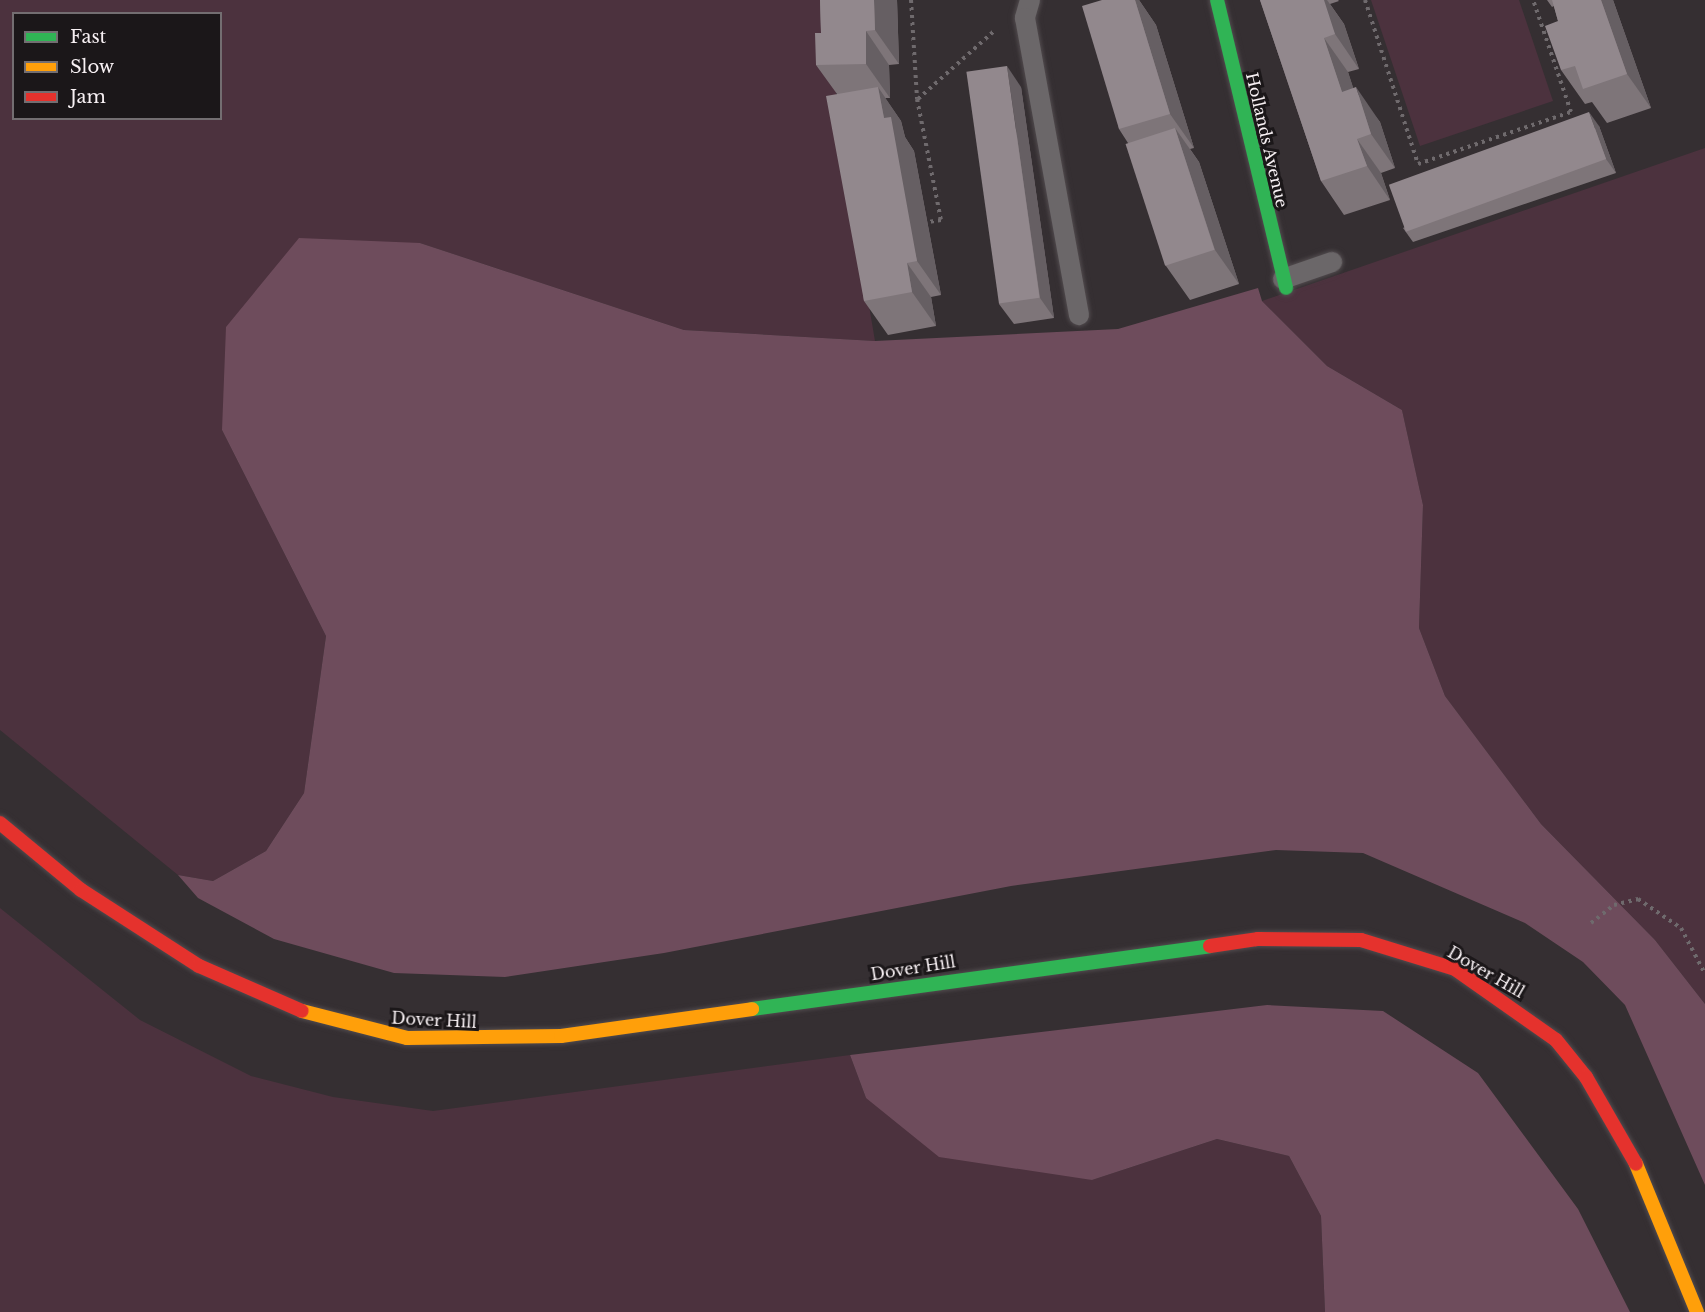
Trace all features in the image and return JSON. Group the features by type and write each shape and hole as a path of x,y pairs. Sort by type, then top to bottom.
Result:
{"main road":[{"name":"Hollands Avenue","path":"1217,0 1285,283"},
{"name":"Dover Hill","path":"0,823 81,890 199,966 320,1019 406,1038 561,1036 1258,939 1361,940 1406,950 1455,969 1517,1008 1556,1040 1586,1077 1628,1147 1697,1312"}],"lane":[{"path":"1030,0 1025,18 1079,315"},
{"path":"1285,283 1332,262"}],"path":[{"path":"911,0 917,99 941,220 928,222"},
{"path":"1365,0 1418,164 1571,112 1533,0"},
{"path":"917,99 998,28"},
{"path":"1591,923 1614,905 1638,899 1681,928 1705,974"}],"shaded area":[{"path":"0,0 830,0 838,123 875,341 684,330 420,243 222,430 326,636 304,793 266,851 213,881 178,875 0,730"},
{"path":"1371,0 1519,0 1553,101 1420,146"},
{"path":"1705,148 1705,1004 1655,940 1541,824 1445,696 1419,628 1423,505 1402,410 1327,366 1262,301"},
{"path":"299,238 420,243 684,330 875,341 1118,329 1258,288 1262,301 1327,366 1402,410 1423,505 1419,628 1445,696 1541,824 1655,940 1705,1004 1705,1185 1625,1005 1583,962 1525,923 1363,853 1276,850 1011,886 664,953 505,977 394,973 274,939 198,898 178,875 213,881 266,851 304,793 326,636 222,430 226,327"},
{"path":"0,908 140,1020 251,1076 333,1097 433,1111 850,1055 866,1098 1092,1180 1217,1139 1289,1156 1321,1216 1325,1312 0,1312"},
{"path":"1267,1005 1383,1011 1478,1073 1578,1209 1630,1312 1325,1312 1321,1216 1289,1156 1217,1139 1092,1180 939,1157 866,1098 850,1055"}],"building":[{"path":"820,0 874,0 875,30 866,31 866,64 816,65 815,33 821,33"},
{"path":"1102,0 1135,0 1170,114 1119,129 1082,6"},
{"path":"1260,0 1324,0 1335,34 1324,38 1342,92 1356,87 1371,134 1357,139 1367,166 1321,181"},
{"path":"1552,0 1601,0 1627,74 1583,89 1575,66 1561,70 1545,26 1558,21"},
{"path":"1007,66 1040,298 999,303 966,72"},
{"path":"878,87 884,118 891,117 917,261 907,263 912,292 864,301 826,96"},
{"path":"1589,112 1606,159 1406,232 1389,185"},
{"path":"1175,128 1215,250 1165,266 1126,144"}],"traffic: fast":[{"path":"1217,0 1286,288"},
{"path":"752,1009 1210,946"}],"traffic: slow":[{"path":"302,1011 407,1038 561,1036 752,1009"},
{"path":"1636,1164 1697,1312"}],"traffic: jam":[{"path":"0,823 81,890 199,966 302,1011"},
{"path":"1210,946 1258,939 1361,940 1455,969 1556,1040 1586,1077 1636,1164"}]}
